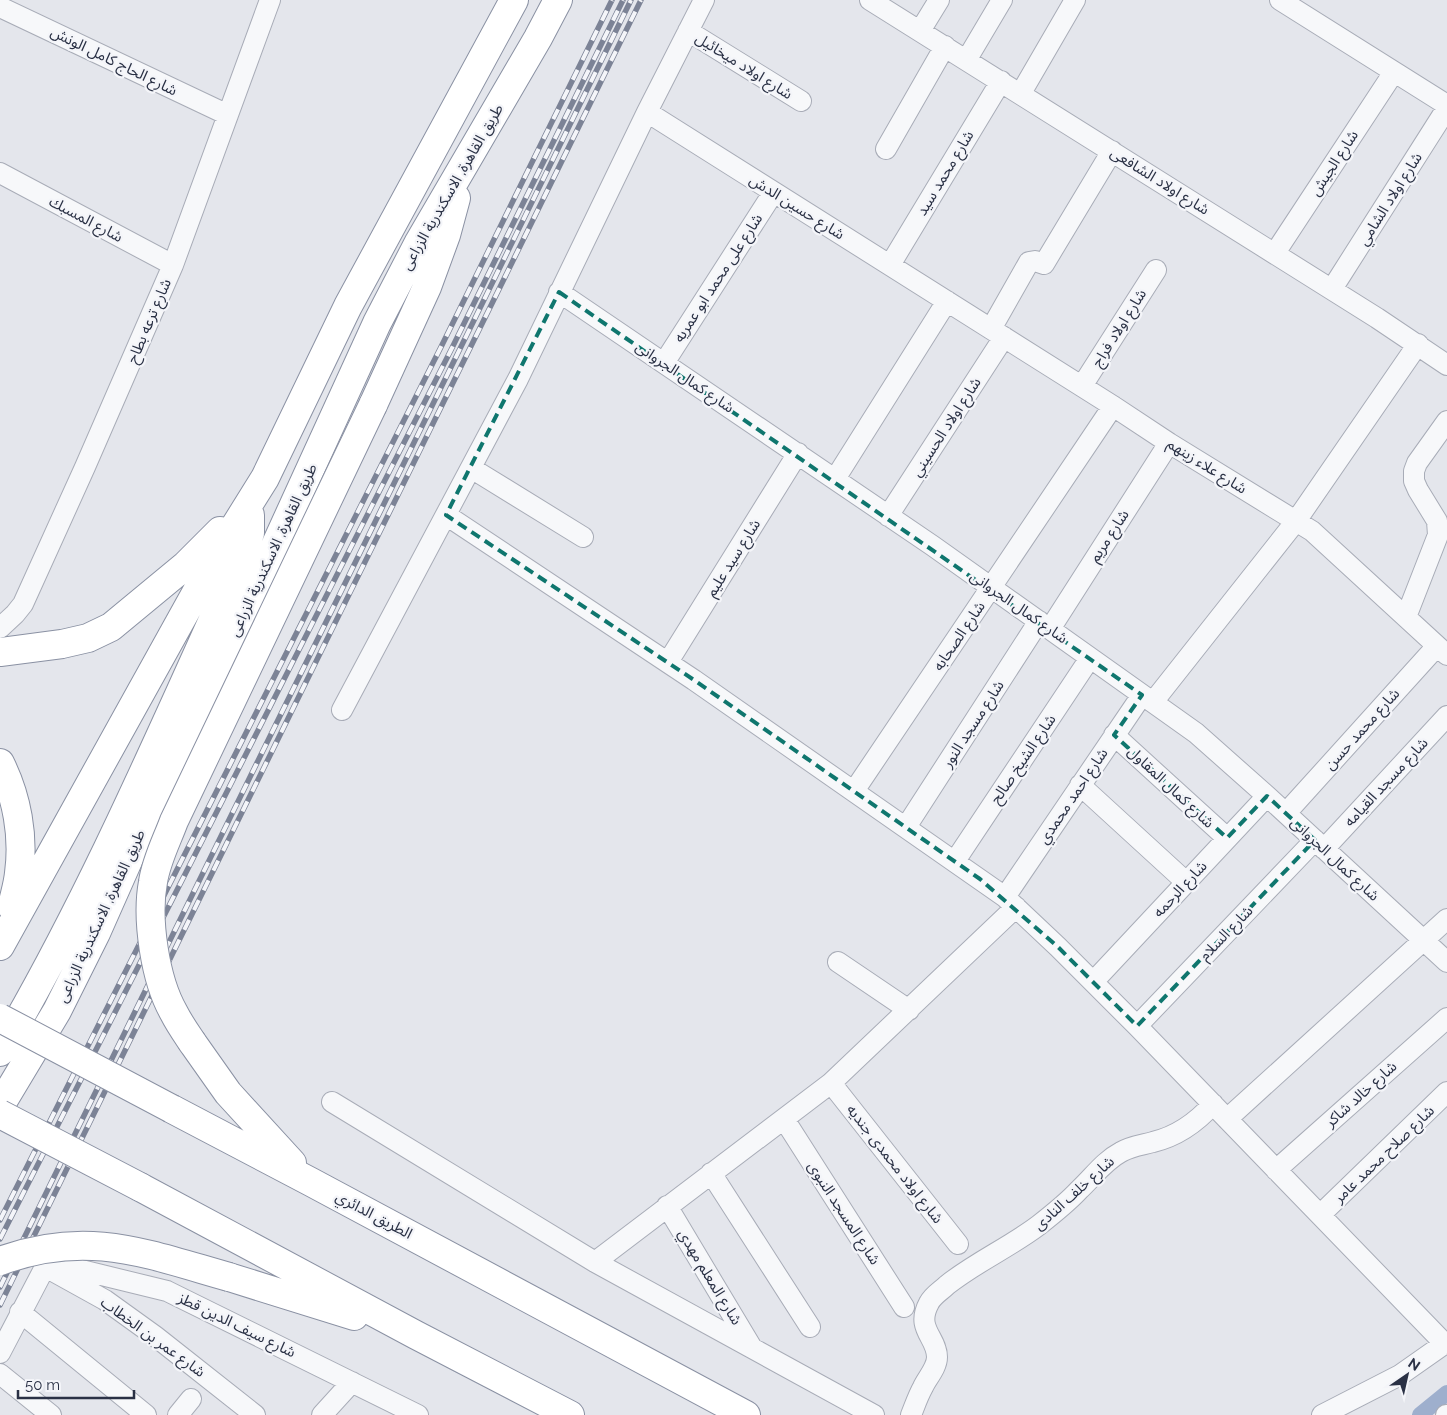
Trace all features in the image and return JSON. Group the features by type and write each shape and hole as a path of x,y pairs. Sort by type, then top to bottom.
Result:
{"highway":[{"name":"طريق القاهرة, الاسكندرية الزراعى","path":"2,941 217,555 265,478 348,306 514,0"},
{"name":"طريق القاهرة, الاسكندرية الزراعى","path":"0,1106 57,1011 96,933 154,802 228,649 377,323 419,242 538,38 558,0"},
{"path":"311,1182 283,1155 233,1099 173,1012 159,976 152,940 150,907 153,882 174,820 373,405 437,261 469,156"},
{"path":"0,652 62,644 88,638 111,627 186,566 218,534 265,478"},
{"path":"0,1052 34,995 130,802 239,562 250,533 250,502"},
{"path":"0,763 12,791 17,812 21,853 19,874 2,941"},
{"name":"الطريق الدائري","path":"0,1018 746,1415"},
{"path":"0,1114 570,1415"},
{"path":"0,1262 42,1249 75,1245 95,1245 135,1250 416,1335"}],"street":[{"name":"شارع ترعه بطاح","path":"0,628 22,604 85,467 173,265 270,0"},
{"path":"342,710 518,379 647,112 704,0"},
{"name":"شارع اولاد الشافعى","path":"870,0 1332,289 1418,344 1447,365"},
{"path":"920,31 939,0"},
{"path":"967,59 1002,0"},
{"path":"1021,93 1075,0"},
{"path":"1280,0 1447,107"},
{"name":"شارع الحاج كامل الونش","path":"0,7 228,116"},
{"name":"شارع اولاد ميخائيل","path":"688,31 801,101"},
{"path":"886,148 945,46"},
{"name":"شارع الجيش","path":"1275,253 1394,72"},
{"name":"شارع محمد سيد","path":"890,265 1001,81"},
{"name":"شارع اولاد الشامي","path":"1332,289 1447,107"},
{"name":"شارع حسين الدش","path":"647,112 947,301"},
{"name":"شارع اولاد الحسيني","path":"888,516 998,333 1029,262 1035,261 1042,265 1045,263 1112,151"},
{"name":"شارع المسبك","path":"0,173 173,265"},
{"name":"شارع على محمد ابو عمريه","path":"664,363 773,193"},
{"name":"شارع اولاد فراج","path":"1082,386 1156,270"},
{"name":"شارع كمال الجروانى","path":"559,292 798,453 1196,733 1286,813 1447,962"},
{"path":"835,479 947,301"},
{"name":"شارع علاء زينهم","path":"947,301 1312,532 1442,650"},
{"name":"شارع احمد محمدي","path":"595,1262 831,1083 908,1010 1011,902 1080,786 1114,735 1296,521 1418,344"},
{"name":"شارع الصحابه","path":"854,791 1113,406"},
{"path":"1406,617 1438,535 1437,521 1418,490 1414,481 1414,472 1417,462 1447,421"},
{"name":"شارع مريم","path":"1044,625 1169,443"},
{"name":"شارع سيد عليم","path":"668,662 798,453"},
{"path":"471,468 583,537"},
{"path":"446,514 668,662 1011,902 1137,1026 1446,1343 1400,1376 1322,1415"},
{"name":"شارع مسجد النور","path":"906,827 1044,625"},
{"name":"شارع محمد حسن","path":"1286,813 1442,650"},
{"name":"شارع الشيخ صالح","path":"955,861 1090,658"},
{"name":"شارع مسجد القيامه","path":"1319,844 1447,716"},
{"name":"شارع كمال المقاول","path":"1114,735 1227,838"},
{"path":"1080,786 1186,882"},
{"name":"شارع الرحمه","path":"1093,982 1267,796"},
{"name":"شارع السلام","path":"1137,1026 1319,844"},
{"path":"1227,1119 1447,919"},
{"path":"838,962 908,1010"},
{"name":"شارع خالد شاكر","path":"1276,1170 1447,1018"},
{"name":"شارع اولاد محمدى جنديه","path":"831,1083 958,1244"},
{"name":"شارع صلاح محمد عامر","path":"1320,1215 1445,1097"},
{"path":"332,1102 595,1262 874,1415"},
{"name":"شارع خلف النادى","path":"911,1415 937,1359 937,1353 924,1322 932,1297 965,1272 1038,1226 1066,1203 1103,1164 1131,1147 1170,1137 1186,1129 1201,1118 1212,1104"},
{"name":"شارع المسجد النبوى","path":"784,1118 904,1307"},
{"path":"711,1173 810,1327"},
{"name":"شارع المعلم مهدي","path":"667,1206 752,1348"},
{"path":"0,1353 45,1267"},
{"name":"شارع سيف الدين قطز","path":"45,1267 73,1268 167,1291 418,1415"},
{"name":"شارع عمر بن الخطاب","path":"45,1267 105,1300 155,1336 255,1415"},
{"path":"20,1312 145,1415"},
{"path":"0,1374 51,1415"},
{"path":"322,1415 352,1382"},
{"path":"178,1415 191,1399"}],"highlighted area":[{"path":"559,292 1142,695 1114,735 1227,838 1267,796 1315,840 1137,1026 1058,947 980,879 694,680 446,515"}],"waterway":[{"path":"1420,1415 1447,1393"}],"railway":[{"path":"0,1220 442,345 612,0"},
{"path":"0,1239 451,350 623,0"},
{"path":"0,1287 631,0"},
{"path":"0,1305 641,0"}]}
